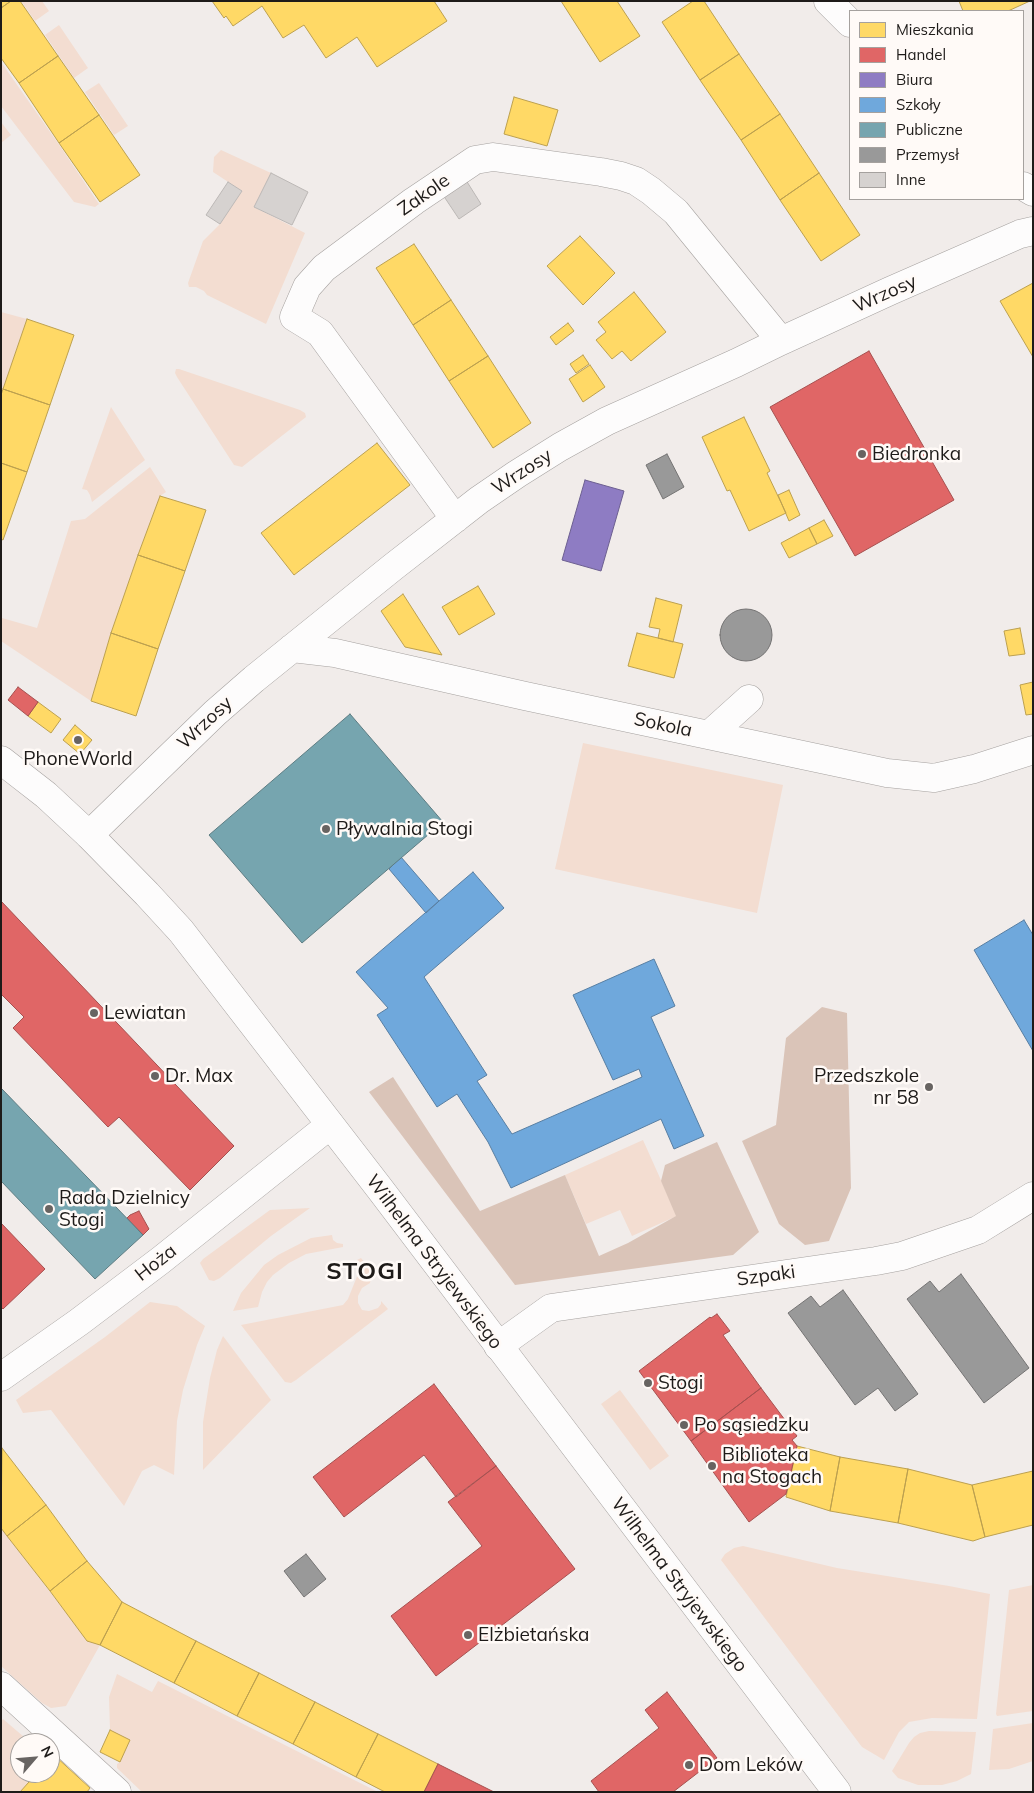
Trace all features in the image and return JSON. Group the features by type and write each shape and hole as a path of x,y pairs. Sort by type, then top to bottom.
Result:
{"street":[{"path":"828,1 849,22"},
{"name":"Zakole","path":"455,519 320,333 294,317 307,288 324,268 409,204 475,160 493,157 601,172 636,181 651,190 676,212 781,341"},
{"name":"Wrzosy","path":"89,835 215,713 292,648 455,519 516,474 607,420 1020,234 1033,231"},
{"name":"Sokola","path":"292,648 335,653 525,696 887,773 934,778 974,769 1033,750"},
{"path":"709,735 749,699"},
{"name":"Wilhelma Stryjewskiego","path":"1,760 46,795 89,835 181,931 837,1792"},
{"name":"Hoża","path":"1,1377 79,1322 146,1271 330,1125"},
{"name":"Szpaki","path":"498,1346 551,1308 902,1256 978,1230 1033,1196"},
{"path":"1,1686 117,1792"}],"shaded area":[{"path":"21,1 42,1 49,11 35,21"},
{"path":"59,25 88,68 74,78 45,35"},
{"path":"1,62 99,204 95,207 74,202 1,106"},
{"path":"99,83 128,126 114,135 85,92"},
{"path":"1,122 11,135 1,143"},
{"path":"221,150 271,173 254,207 305,233 266,324 207,295 196,287 189,287 188,283 203,241 220,224 242,191 213,172 214,157"},
{"path":"1,312 27,319 1,395"},
{"path":"176,369 300,410 305,413 306,417 242,467 234,465 177,377"},
{"path":"111,407 145,460 92,502 87,490 82,489"},
{"path":"150,467 166,492 160,496 138,555 111,633 91,701 1,641 1,619 37,628 71,521 85,519"},
{"path":"583,743 783,785 757,913 555,869"},
{"path":"822,1007 847,1013 851,1188 829,1241 805,1245 779,1224 742,1141 776,1125 786,1038"},
{"path":"393,1077 480,1211 565,1175 599,1256 628,1243 676,1216 661,1181 665,1165 717,1142 759,1232 733,1255 515,1285 369,1092"},
{"path":"643,1140 677,1216 632,1236 620,1210 586,1224 565,1175"},
{"path":"310,1208 271,1236 220,1278 214,1281 209,1280 200,1263 203,1259 270,1210"},
{"path":"332,1235 333,1240 343,1244 343,1247 306,1254 289,1263 267,1282 258,1307 233,1311 241,1293 264,1265 278,1255 311,1238"},
{"path":"361,1258 375,1275 371,1276 370,1283 362,1288 358,1296 358,1303 362,1310 369,1311 378,1308 381,1301 388,1309 296,1380 291,1383 285,1382 241,1325 343,1305 348,1299 360,1269 361,1263 357,1260"},
{"path":"150,1302 177,1306 205,1326 183,1390 177,1421 174,1475 154,1465 142,1471 124,1506 51,1410 23,1413 16,1400 105,1337"},
{"path":"223,1336 271,1400 203,1470 203,1422 210,1378 217,1350"},
{"path":"620,1390 669,1456 650,1470 601,1404"},
{"path":"1,1528 87,1640 100,1645 66,1706 51,1708 42,1703 1,1666"},
{"path":"743,1546 837,1568 990,1594 977,1719 932,1718 909,1722 899,1732 884,1760 862,1747 721,1560 725,1554 734,1548"},
{"path":"1033,1585 1033,1711 997,1716 1009,1590"},
{"path":"117,1674 152,1692 158,1681 378,1792 142,1792 117,1768 117,1764 120,1762 110,1730 109,1697"},
{"path":"3,1719 19,1733 10,1733 10,1783 28,1783 20,1792 1,1792 1,1721"},
{"path":"1033,1723 1033,1761 1009,1769 989,1770 993,1729"},
{"path":"929,1731 976,1732 971,1774 957,1781 942,1785 918,1785 898,1778 892,1771 909,1743 920,1733"}],"building: Mieszkania":[{"path":"1,1 11,1 1,8"},
{"path":"11,1 20,1 58,56 19,83 1,58 1,8"},
{"path":"212,1 434,1 447,21 377,67 357,37 326,58 304,25 283,38 262,6 233,26 226,16 224,18"},
{"path":"561,1 617,1 640,36 600,62"},
{"path":"693,1 704,1 739,54 700,80 662,22"},
{"path":"959,1 1030,1 1010,10 963,10"},
{"path":"739,54 780,114 741,140 700,80"},
{"path":"58,56 99,115 59,143 19,83"},
{"path":"514,97 558,110 547,146 504,134"},
{"path":"780,114 819,173 780,200 741,140"},
{"path":"99,115 140,175 100,202 59,143"},
{"path":"819,173 860,235 821,261 780,200"},
{"path":"580,236 615,273 583,305 547,266"},
{"path":"414,244 451,300 413,325 376,268"},
{"path":"1033,283 1033,357 1000,301"},
{"path":"634,292 666,332 631,361 622,351 612,359 596,340 606,332 598,322"},
{"path":"451,300 488,356 449,381 413,325"},
{"path":"27,319 74,335 50,405 3,389"},
{"path":"568,323 574,331 556,345 550,337"},
{"path":"583,355 589,364 576,373 570,364"},
{"path":"488,356 531,423 493,448 449,381"},
{"path":"590,365 605,387 583,402 569,379"},
{"path":"3,389 50,405 27,472 1,463 1,395"},
{"path":"744,417 770,471 767,473 786,513 749,531 730,490 727,491 702,437"},
{"path":"377,443 410,485 294,575 261,533"},
{"path":"1,463 27,472 3,540 1,539"},
{"path":"789,490 800,515 789,521 778,495"},
{"path":"160,496 206,510 185,571 138,555"},
{"path":"824,520 833,536 817,544 809,528"},
{"path":"809,528 817,544 789,558 781,543"},
{"path":"138,555 185,571 158,649 111,633"},
{"path":"478,586 495,614 459,635 442,607"},
{"path":"403,594 442,655 405,647 381,611"},
{"path":"656,598 682,605 673,642 658,638 660,629 649,627"},
{"path":"1020,628 1025,654 1009,656 1004,631"},
{"path":"111,633 158,649 136,716 91,701"},
{"path":"637,633 683,644 674,678 628,666"},
{"path":"1033,682 1033,714 1026,715 1020,685"},
{"path":"38,702 61,719 51,733 28,716"},
{"name":"PhoneWorld","path":"75,725 92,740 80,754 63,740"},
{"path":"797,1446 840,1457 830,1511 786,1497"},
{"path":"2,1448 46,1505 7,1536 1,1528"},
{"path":"840,1457 908,1469 898,1523 830,1511"},
{"path":"908,1469 972,1485 985,1537 973,1541 898,1523"},
{"path":"1033,1471 1033,1525 985,1537 972,1485"},
{"path":"46,1505 87,1561 50,1591 7,1536"},
{"path":"87,1561 122,1602 100,1645 87,1641 50,1591"},
{"path":"122,1602 196,1641 174,1683 100,1645"},
{"path":"196,1641 259,1673 237,1716 174,1683"},
{"path":"259,1673 315,1702 293,1744 237,1716"},
{"path":"315,1702 378,1734 356,1777 293,1744"},
{"path":"110,1730 130,1740 120,1762 100,1752"},
{"path":"378,1734 438,1764 424,1792 385,1792 356,1777"},
{"path":"60,1760 90,1788 87,1792 20,1792 28,1783 60,1783"}],"building: Handel":[{"name":"Biedronka","path":"869,351 954,500 855,556 770,407"},
{"path":"18,687 38,702 28,716 8,700"},
{"path":"1,901 234,1146 190,1190 119,1117 108,1127 13,1028 24,1017 1,994"},
{"path":"139,1211 149,1229 143,1235 127,1218"},
{"path":"1,1223 45,1269 3,1309 1,1307"},
{"path":"717,1314 730,1331 723,1335 761,1388 691,1441 639,1371 710,1317"},
{"path":"434,1384 496,1466 456,1497 424,1455 344,1517 313,1477"},
{"path":"761,1388 797,1436 792,1440 797,1446 786,1494 749,1522 691,1441"},
{"path":"496,1466 575,1569 436,1676 391,1616 482,1546 448,1502"},
{"path":"667,1692 717,1758 673,1792 599,1792 591,1781 659,1728 645,1710"},
{"path":"438,1764 494,1792 424,1792"}],"building: Biura":[{"path":"585,480 624,491 601,571 562,560"}],"building: Szkoły":[{"path":"401,857 439,901 426,913 389,869"},
{"path":"473,872 504,908 424,977 487,1075 477,1081 512,1134 642,1077 639,1069 613,1080 573,995 654,959 675,1006 651,1017 704,1136 674,1149 661,1119 511,1188 488,1142 457,1094 437,1107 377,1015 388,1008 356,972"},
{"path":"1024,920 1033,935 1033,1051 974,950"}],"building: Publiczne":[{"name":"Pływalnia Stogi","path":"350,714 443,822 302,943 209,835"},
{"path":"1,1088 143,1235 95,1279 1,1181"}],"building: Przemysł":[{"path":"667,454 684,487 663,499 646,465"},
{"path":"746,609 756,611 764,617 770,625 772,635 770,645 764,653 756,659 746,661 736,659 728,653 722,645 720,635 722,625 728,617 736,611"},
{"path":"961,1274 1029,1368 984,1403 907,1299 930,1281 939,1292"},
{"path":"843,1290 918,1394 895,1411 878,1388 855,1405 788,1313 811,1296 820,1307"},
{"path":"306,1554 326,1579 304,1597 284,1571"}],"building: Inne":[{"path":"271,173 308,192 292,225 254,207"},
{"path":"464,177 481,204 459,219 441,192"},
{"path":"228,182 242,191 220,224 206,215"}],"place":[{"name":"Biedronka","path":"862,454"},
{"name":"PhoneWorld","path":"78,740"},
{"name":"Pływalnia Stogi","path":"326,829"},
{"name":"Lewiatan","path":"94,1013"},
{"name":"Dr. Max","path":"155,1076"},
{"name":"Przedszkole nr 58","path":"929,1087"},
{"name":"Rada Dzielnicy Stogi","path":"49,1209"},
{"name":"Stogi","path":"648,1383"},
{"name":"Po sąsiedzku","path":"684,1425"},
{"name":"Biblioteka na Stogach","path":"712,1466"},
{"name":"Elżbietańska","path":"468,1635"},
{"name":"Dom Leków","path":"689,1765"}],"district":[{"name":"STOGI","path":"365,1272"}]}
